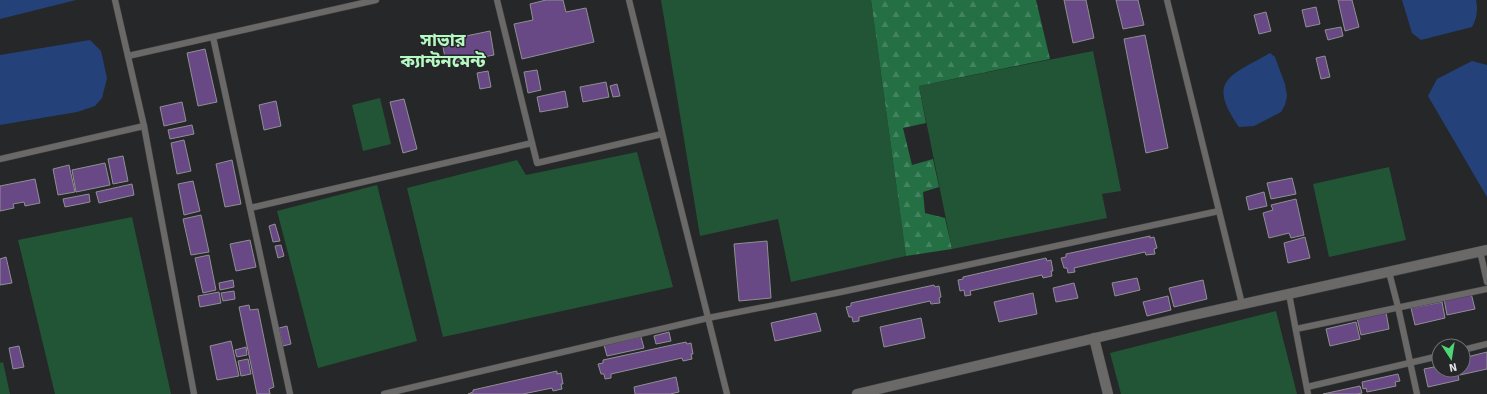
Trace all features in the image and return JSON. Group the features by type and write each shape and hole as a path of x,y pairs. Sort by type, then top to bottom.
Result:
{"street":[{"path":"857,394 1242,304 1484,251"},
{"path":"1094,338 1108,394"}],"lane":[{"path":"115,0 144,126 194,394"},
{"path":"128,56 376,0"},
{"path":"496,0 537,163 662,134"},
{"path":"629,0 727,394"},
{"path":"1167,0 1242,304"},
{"path":"213,37 290,394"},
{"path":"0,159 144,126"},
{"path":"250,208 532,144"},
{"path":"384,394 708,318 848,290 1219,211"},
{"path":"1484,251 1487,282"},
{"path":"1388,272 1398,307 1417,394"},
{"path":"1296,329 1487,289"},
{"path":"1288,294 1308,391 1431,358"},
{"path":"1471,348 1487,344"}],"green space":[{"path":"661,0 871,0 906,256 791,282 778,219 700,236"},
{"path":"871,0 1036,0 1050,59 919,86 926,123 903,128 912,165 933,159 939,187 923,192 925,213 945,218 952,249 906,256"},
{"path":"1093,51 1121,191 1102,194 1107,218 952,249 919,86"},
{"path":"380,98 391,144 363,151 352,105"},
{"path":"637,152 673,287 443,337 407,188 517,160 526,175"},
{"path":"1389,167 1406,240 1329,257 1313,184"},
{"path":"377,185 417,341 318,368 277,211"},
{"path":"132,217 171,394 55,394 18,240"},
{"path":"1276,311 1297,394 1121,394 1110,353"},
{"path":"3,362 10,394 0,394 0,363"}],"water":[{"path":"0,0 76,0 0,19"},
{"path":"1402,0 1476,0 1476,17 1472,27 1421,40 1412,33"},
{"path":"90,40 101,51 107,78 102,98 95,106 77,112 0,125 0,55"},
{"path":"1270,53 1275,57 1285,84 1287,96 1285,105 1281,112 1254,126 1239,127 1229,111 1224,99 1224,89 1227,81 1234,74"},
{"path":"1472,61 1487,65 1487,197 1428,96 1437,79"}],"building":[{"path":"546,0 563,0 566,12 586,8 594,42 522,59 514,24 533,20 530,4"},
{"path":"1064,0 1086,0 1094,38 1073,43"},
{"path":"1116,0 1138,0 1144,25 1123,29"},
{"path":"1338,0 1352,0 1359,27 1345,31"},
{"path":"1316,7 1320,24 1306,27 1302,10"},
{"path":"1266,12 1271,31 1259,34 1254,15"},
{"path":"1341,27 1343,36 1328,40 1325,30"},
{"path":"490,31 494,55 446,64 442,41"},
{"path":"1145,35 1168,148 1146,153 1124,39"},
{"path":"205,49 217,102 198,106 187,53"},
{"path":"1325,56 1330,77 1321,79 1316,58"},
{"path":"537,70 541,90 528,93 524,72"},
{"path":"488,71 491,87 480,89 477,73"},
{"path":"606,82 609,97 583,102 580,87"},
{"path":"617,84 620,96 613,97 610,86"},
{"path":"565,91 568,107 540,112 537,97"},
{"path":"404,99 417,149 403,153 390,102"},
{"path":"276,101 281,126 264,130 259,105"},
{"path":"182,102 186,121 164,126 160,107"},
{"path":"192,125 194,134 170,139 168,130"},
{"path":"184,140 191,171 177,174 171,143"},
{"path":"123,156 128,181 113,184 108,159"},
{"path":"232,160 241,204 225,207 216,164"},
{"path":"105,163 110,185 76,192 72,170"},
{"path":"69,165 75,192 58,195 53,169"},
{"path":"1292,178 1296,194 1271,199 1267,183"},
{"path":"35,179 40,203 25,206 24,202 13,204 14,208 0,211 0,186"},
{"path":"193,181 200,211 184,215 178,184"},
{"path":"132,184 134,195 99,203 96,192"},
{"path":"1264,192 1267,206 1249,210 1246,197"},
{"path":"89,194 90,202 65,207 63,199"},
{"path":"1296,199 1304,235 1291,238 1289,233 1269,238 1263,213 1273,210 1271,205"},
{"path":"201,215 209,252 191,255 183,219"},
{"path":"275,224 280,241 273,242 269,226"},
{"path":"1150,236 1150,238 1154,237 1157,248 1154,249 1155,254 1146,255 1145,252 1074,268 1075,272 1068,273 1067,268 1064,268 1061,258 1066,257 1066,254"},
{"path":"1305,237 1310,258 1288,263 1284,243"},
{"path":"250,240 256,267 236,271 230,244"},
{"path":"767,241 771,298 739,301 734,244"},
{"path":"281,245 284,256 278,258 275,246"},
{"path":"209,255 216,290 203,293 195,258"},
{"path":"6,257 12,283 0,285 0,259"},
{"path":"1046,258 1047,261 1051,260 1053,271 1051,271 1052,276 1043,278 1042,275 970,291 971,295 965,296 964,290 960,291 958,280 963,279 963,277"},
{"path":"1137,278 1140,290 1115,296 1112,283"},
{"path":"233,280 234,287 220,290 219,283"},
{"path":"1203,280 1207,299 1174,307 1169,288"},
{"path":"1074,283 1078,298 1056,302 1053,288"},
{"path":"934,285 935,287 939,286 941,297 939,298 940,303 931,304 930,301 859,317 859,321 853,322 852,317 849,317 846,307 851,306 851,303"},
{"path":"234,291 235,299 223,301 221,293"},
{"path":"219,292 221,303 200,307 198,296"},
{"path":"1033,293 1037,314 999,322 994,302"},
{"path":"1471,293 1475,309 1447,315 1444,299"},
{"path":"1168,296 1171,310 1147,316 1143,302"},
{"path":"1442,302 1445,318 1415,325 1411,308"},
{"path":"249,305 250,310 258,309 274,387 269,389 270,394 257,394 239,307"},
{"path":"1386,312 1389,329 1361,335 1357,318"},
{"path":"816,313 821,331 775,341 771,323"},
{"path":"921,318 925,338 884,347 880,327"},
{"path":"1356,322 1360,339 1330,346 1326,329"},
{"path":"287,326 291,344 283,346 279,328"},
{"path":"669,332 671,341 656,344 654,336"},
{"path":"641,337 644,348 607,356 604,345"},
{"path":"231,341 239,376 217,380 210,346"},
{"path":"686,342 687,344 691,343 693,354 691,354 692,359 683,361 682,358 611,374 611,378 605,379 604,374 601,374 598,364 603,363 603,360"},
{"path":"19,346 24,367 13,369 9,348"},
{"path":"246,347 247,355 237,357 235,350"},
{"path":"1487,352 1487,369 1471,373 1471,356"},
{"path":"248,359 251,374 241,376 238,361"},
{"path":"1431,368 1431,378 1459,378 1459,380 1428,387 1424,369"},
{"path":"557,371 557,374 561,373 563,384 561,384 562,389 553,391 552,388 523,394 468,394 473,392 473,390"},
{"path":"1398,374 1400,381 1395,382 1396,386 1367,392 1366,388 1363,389 1362,382"},
{"path":"676,377 679,392 670,394 635,394 634,387"},
{"path":"1360,386 1362,393 1323,394"}],"district":[{"name":"সাভার ক্যান্টনমেন্ট","path":"443,50"}]}
